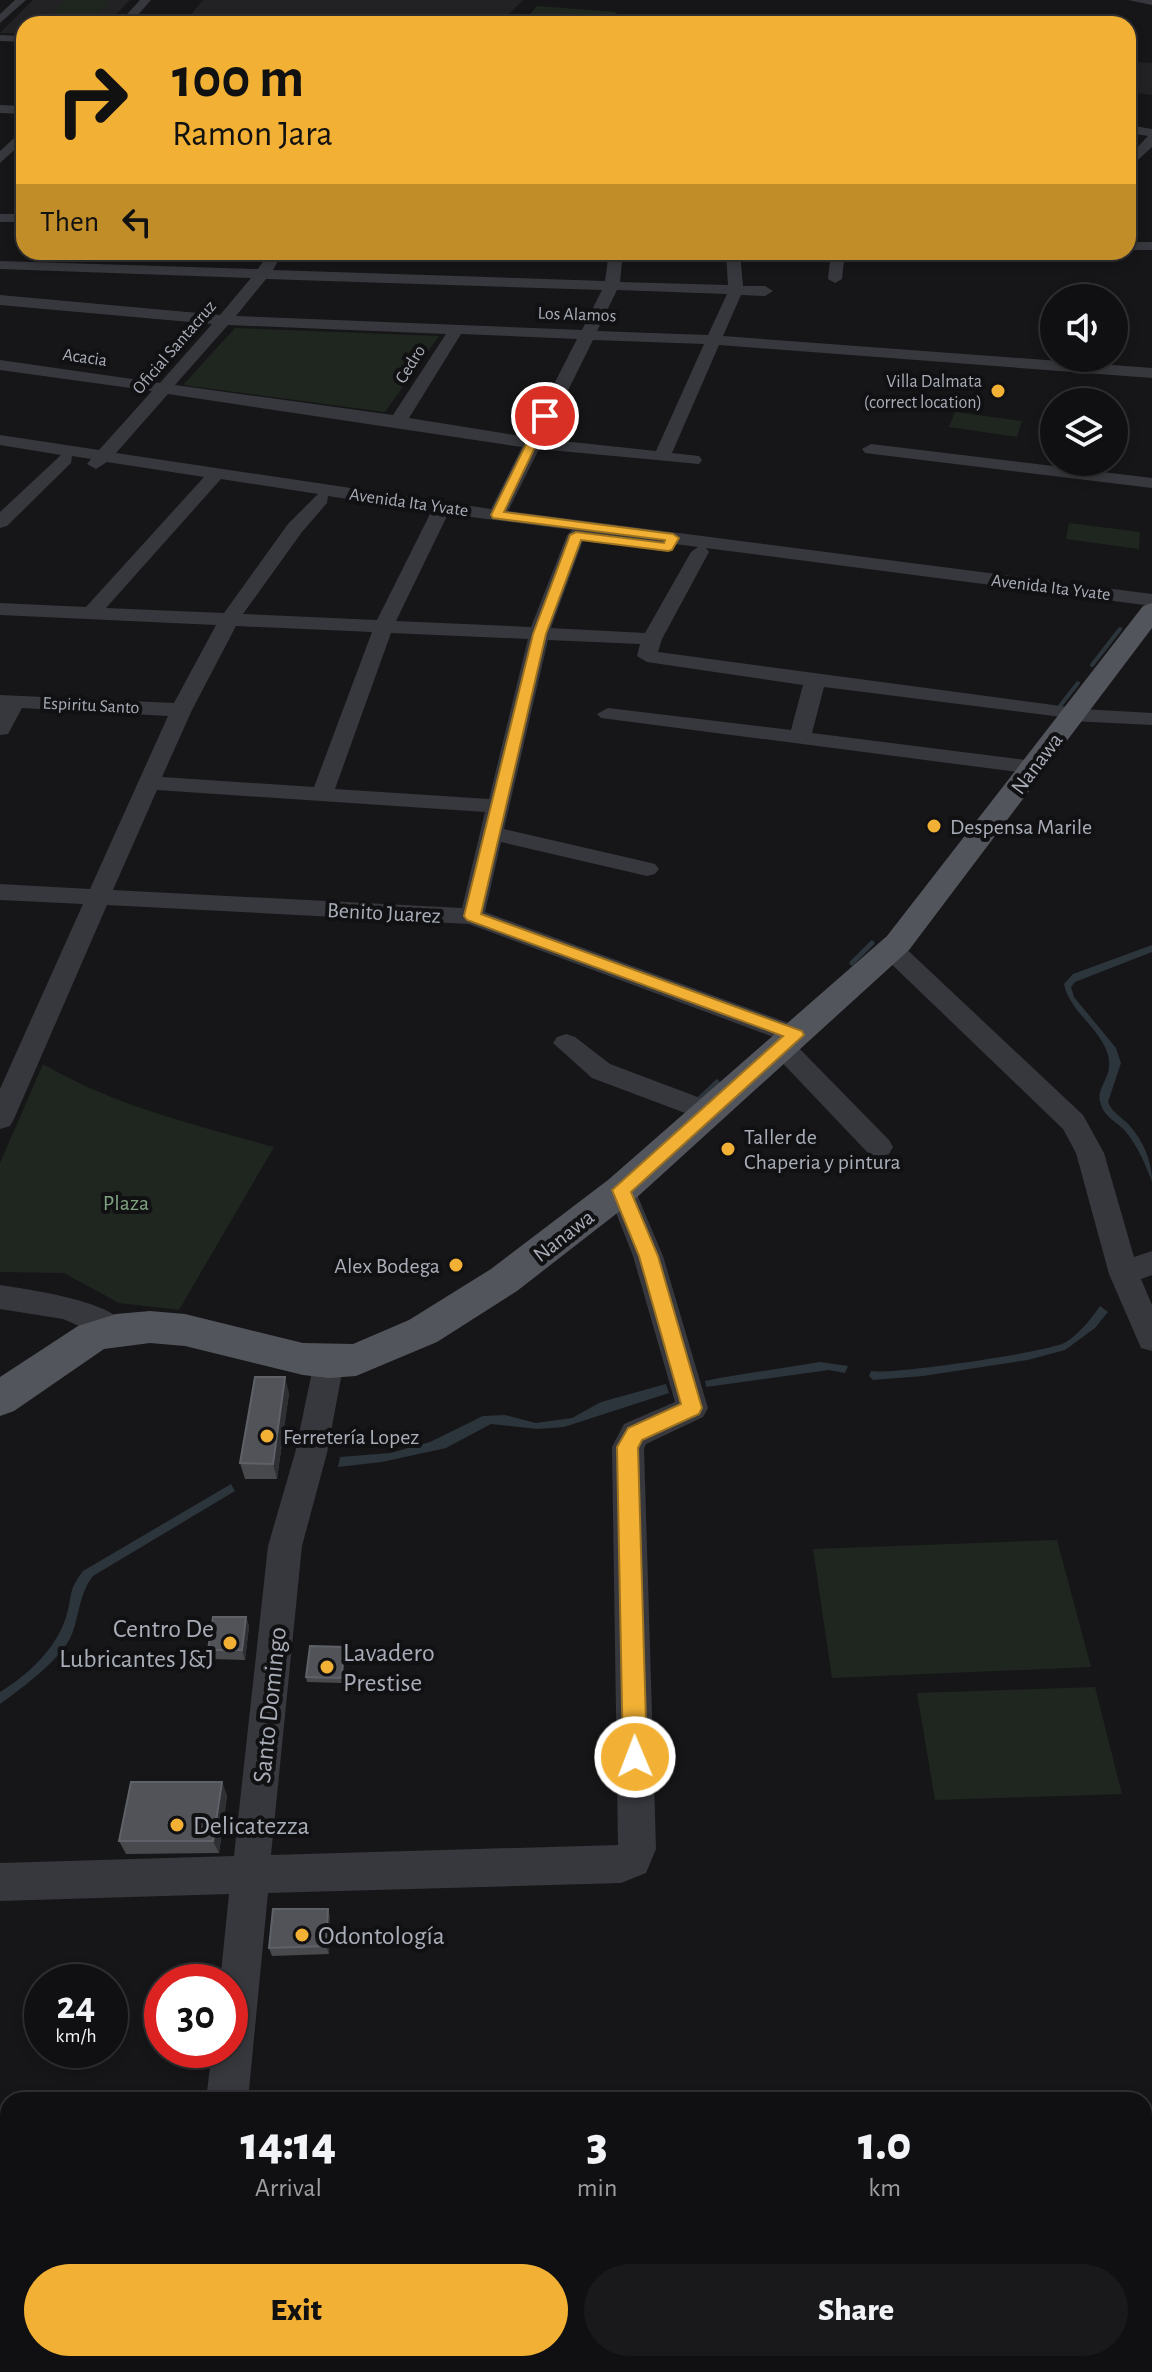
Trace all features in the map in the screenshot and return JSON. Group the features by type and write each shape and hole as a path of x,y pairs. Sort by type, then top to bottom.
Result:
{"main road":[{"name":"Nanawa","path":"0,1399 92,1337 116,1330 150,1327 185,1330 329,1362 356,1360 423,1331 504,1280 621,1190 891,949 956,870 1152,611"}],"street":[{"path":"0,20 21,0"},
{"path":"131,16 146,0"},
{"path":"1133,0 1152,2"},
{"path":"1136,163 1152,136"},
{"path":"0,159 16,142"},
{"name":"Oficial Santacruz","path":"100,460 224,320 271,260"},
{"path":"497,515 612,285 615,260"},
{"path":"662,456 736,290 734,260"},
{"path":"835,279 837,260"},
{"path":"0,265 765,291"},
{"name":"Los Alamos","path":"0,300 224,320 714,340 1152,373"},
{"name":"Cedro","path":"398,421 456,330"},
{"name":"Acacia","path":"0,365 398,421 531,443 693,460"},
{"name":"Avenida Ita Yvate","path":"0,440 100,460 576,535 670,543 700,552 1152,600"},
{"name":"Avenida Ita Yvate","path":"0,449 65,459 100,460"},
{"path":"871,449 1152,483"},
{"path":"0,522 65,459"},
{"path":"90,614 213,477"},
{"name":"Avenida Ita Yvate","path":"213,477 321,499 497,515 670,543 904,573 1152,611"},
{"path":"0,1117 181,710 228,622 295,528 321,499"},
{"path":"322,795 383,628 440,512"},
{"path":"472,916 539,634 576,535"},
{"path":"700,552 652,639 647,656 1073,713 1152,719"},
{"path":"0,609 228,622 652,639"},
{"path":"800,738 815,680"},
{"path":"0,729 8,701"},
{"name":"Espiritu Santo","path":"8,701 181,710"},
{"path":"608,714 1033,767"},
{"path":"149,783 498,806"},
{"path":"492,833 647,869"},
{"name":"Benito Juarez","path":"0,892 472,916 789,1041"},
{"path":"891,949 1073,1122 1090,1153 1124,1274 1152,1339"},
{"path":"789,1041 879,1147"},
{"path":"566,1043 601,1071 709,1112"},
{"path":"0,1882 252,1872 621,1864 633,1860 637,1849 628,1447 635,1434 692,1408 648,1256 621,1190"},
{"path":"1124,1274 1152,1262"},
{"path":"0,1297 67,1308 116,1330"},
{"name":"Santo Domingo","path":"228,2092 285,1546 311,1453 329,1362"}],"shaded area":[{"path":"33,0 130,0 115,16 17,16"},
{"path":"203,0 523,0 507,16 190,16"},
{"path":"16,17 16,34 0,33"},
{"path":"1136,62 1152,63 1152,95 1136,93"},
{"path":"1152,945 1152,952 1075,982 1071,987 1074,997 1116,1048 1121,1063 1108,1102 1143,1145 1151,1167 1152,1182 1130,1138 1103,1109 1099,1098 1108,1073 1109,1058 1100,1039 1071,1001 1064,984 1073,974"},
{"path":"1100,1306 1108,1312 1095,1328 1065,1350 1028,1360 923,1376 873,1380 869,1376 871,1371 937,1366 1054,1346 1076,1334"},
{"path":"820,1362 848,1366 845,1373 829,1370 706,1387 705,1381"},
{"path":"666,1384 669,1393 564,1427 538,1429 491,1424 446,1448 382,1462 338,1467 340,1457 390,1453 430,1442 483,1416 505,1415 536,1423 572,1418 601,1402"},
{"path":"231,1484 235,1491 93,1576 85,1590 72,1634 60,1653 0,1704 0,1692 31,1669 55,1640 66,1617 72,1589 83,1571"}],"green space":[{"path":"66,0 109,1 96,16 51,16"},
{"path":"537,6 617,12 614,16 528,16"},
{"path":"235,328 439,336 385,412 183,385"},
{"path":"955,412 1022,421 1017,437 949,427"},
{"path":"1069,523 1140,532 1139,549 1066,539"},
{"name":"Plaza","path":"43,1064 127,1103 274,1147 179,1310 119,1303 64,1273 0,1272 0,1163"},
{"path":"1057,1540 1091,1667 832,1678 813,1549"},
{"path":"1095,1687 1122,1794 935,1800 917,1693"}],"building":[{"name":"Ferretería Lopez","path":"255,1377 285,1377 273,1464 240,1463"},
{"name":"Centro De Lubricantes J&J","path":"213,1617 246,1617 242,1650 208,1650"},
{"name":"Lavadero Prestise","path":"310,1646 345,1647 341,1678 306,1677"},
{"name":"Delicatezza","path":"131,1782 222,1782 213,1841 119,1841"},
{"name":"Odontología","path":"273,1909 328,1909 326,1946 269,1948"}],"waterway":[{"path":"1092,665 1120,629"},
{"path":"1060,706 1078,683"},
{"path":"852,963 872,943"},
{"path":"696,1102 717,1082"}],"place":[{"name":"Villa Dalmata (correct location)","path":"998,391"},
{"name":"Despensa Marile","path":"934,826"},
{"name":"Taller de Chaperia y pintura","path":"728,1149"},
{"name":"Alex Bodega","path":"456,1265"},
{"name":"Ferretería Lopez","path":"267,1436"},
{"name":"Centro De Lubricantes J&J","path":"230,1643"},
{"name":"Lavadero Prestise","path":"327,1667"},
{"name":"Delicatezza","path":"177,1825"},
{"name":"Odontología","path":"302,1935"}],"route":[{"path":"545,416 497,515 673,538 668,547 576,535 539,634 472,916 796,1035 621,1190 648,1256 692,1408 635,1434 629,1440 635,1757"}]}
